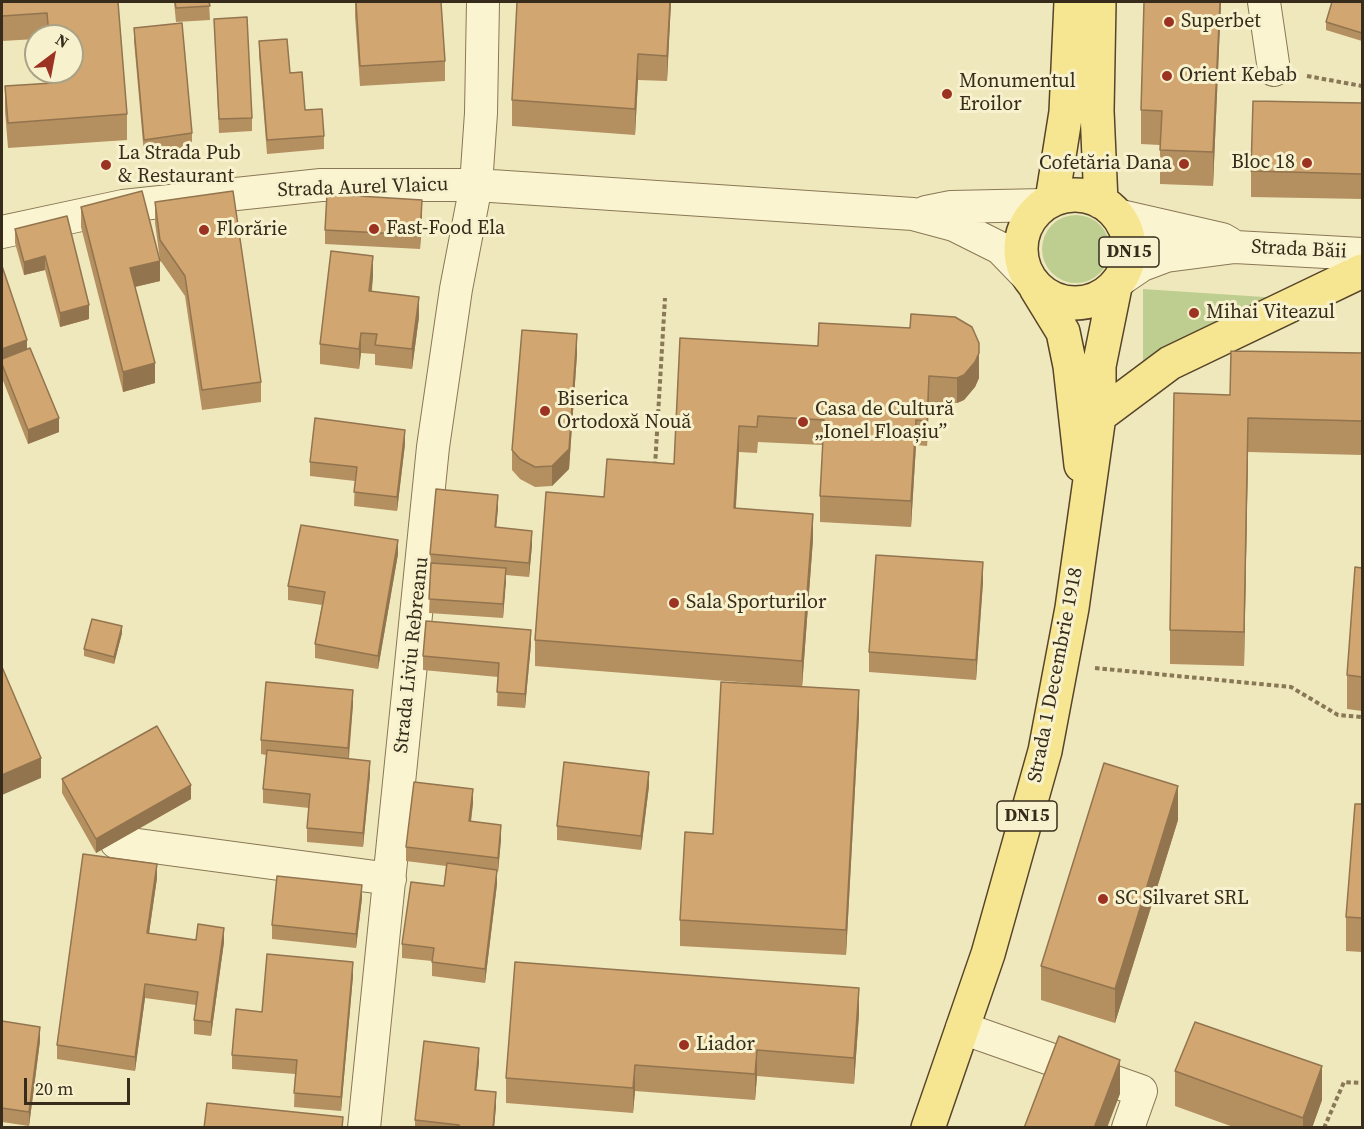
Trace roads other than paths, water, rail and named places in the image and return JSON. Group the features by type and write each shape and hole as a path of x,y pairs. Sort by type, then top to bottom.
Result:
{"main road":[{"path":"1048,202 1066,112 1071,2"},
{"name":"DN15","path":"1048,202 1032,216 1024,230 1021,246 1022,263 1031,281 1047,296 1065,303 1083,303 1100,298 1118,283 1128,264 1130,246 1126,230 1109,208 1097,111 1099,2"},
{"path":"1048,202 1068,195 1085,196 1109,208"},
{"path":"1100,416 1170,363 1362,271"},
{"name":"Strada 1 Decembrie 1918","path":"1031,281 1062,332 1070,366 1079,457 1087,495"},
{"name":"Strada 1 Decembrie 1918","path":"928,1128 988,954 1045,751 1061,666 1100,416 1099,366 1118,283"}],"street":[{"name":"Strada Liviu Rebreanu","path":"364,1128 433,447 456,289 476,185 481,113 483,2"},
{"path":"1264,2 1274,70"},
{"name":"Strada Aurel Vlaicu","path":"2,232 123,206 321,185 476,185 913,214"},
{"path":"913,214 951,207 1048,202"},
{"name":"Strada Băii","path":"1109,208 1222,239 1235,247"},
{"path":"913,214 954,225 1000,248 1031,281"},
{"name":"Strada Băii","path":"1118,283 1142,265 1166,256 1235,247 1362,254"},
{"path":"116,842 390,879"},
{"path":"962,1028 1141,1091 1128,1128"}],"place":[{"name":"Superbet","path":"1169,22"},
{"name":"Orient Kebab","path":"1167,76"},
{"name":"Monumentul Eroilor","path":"947,94"},
{"name":"Bloc 18","path":"1307,163"},
{"name":"Cofetăria Dana","path":"1184,164"},
{"name":"La Strada Pub & Restaurant","path":"106,165"},
{"name":"Fast-Food Ela","path":"374,229"},
{"name":"Florărie","path":"204,230"},
{"name":"Mihai Viteazul","path":"1194,313"},
{"name":"Biserica Ortodoxă Nouă","path":"545,411"},
{"name":"Casa de Cultură „Ionel Floașiu”","path":"803,422"},
{"name":"Sala Sporturilor","path":"674,603"},
{"name":"SC Silvaret SRL","path":"1103,899"},
{"name":"Liador","path":"684,1045"}]}
